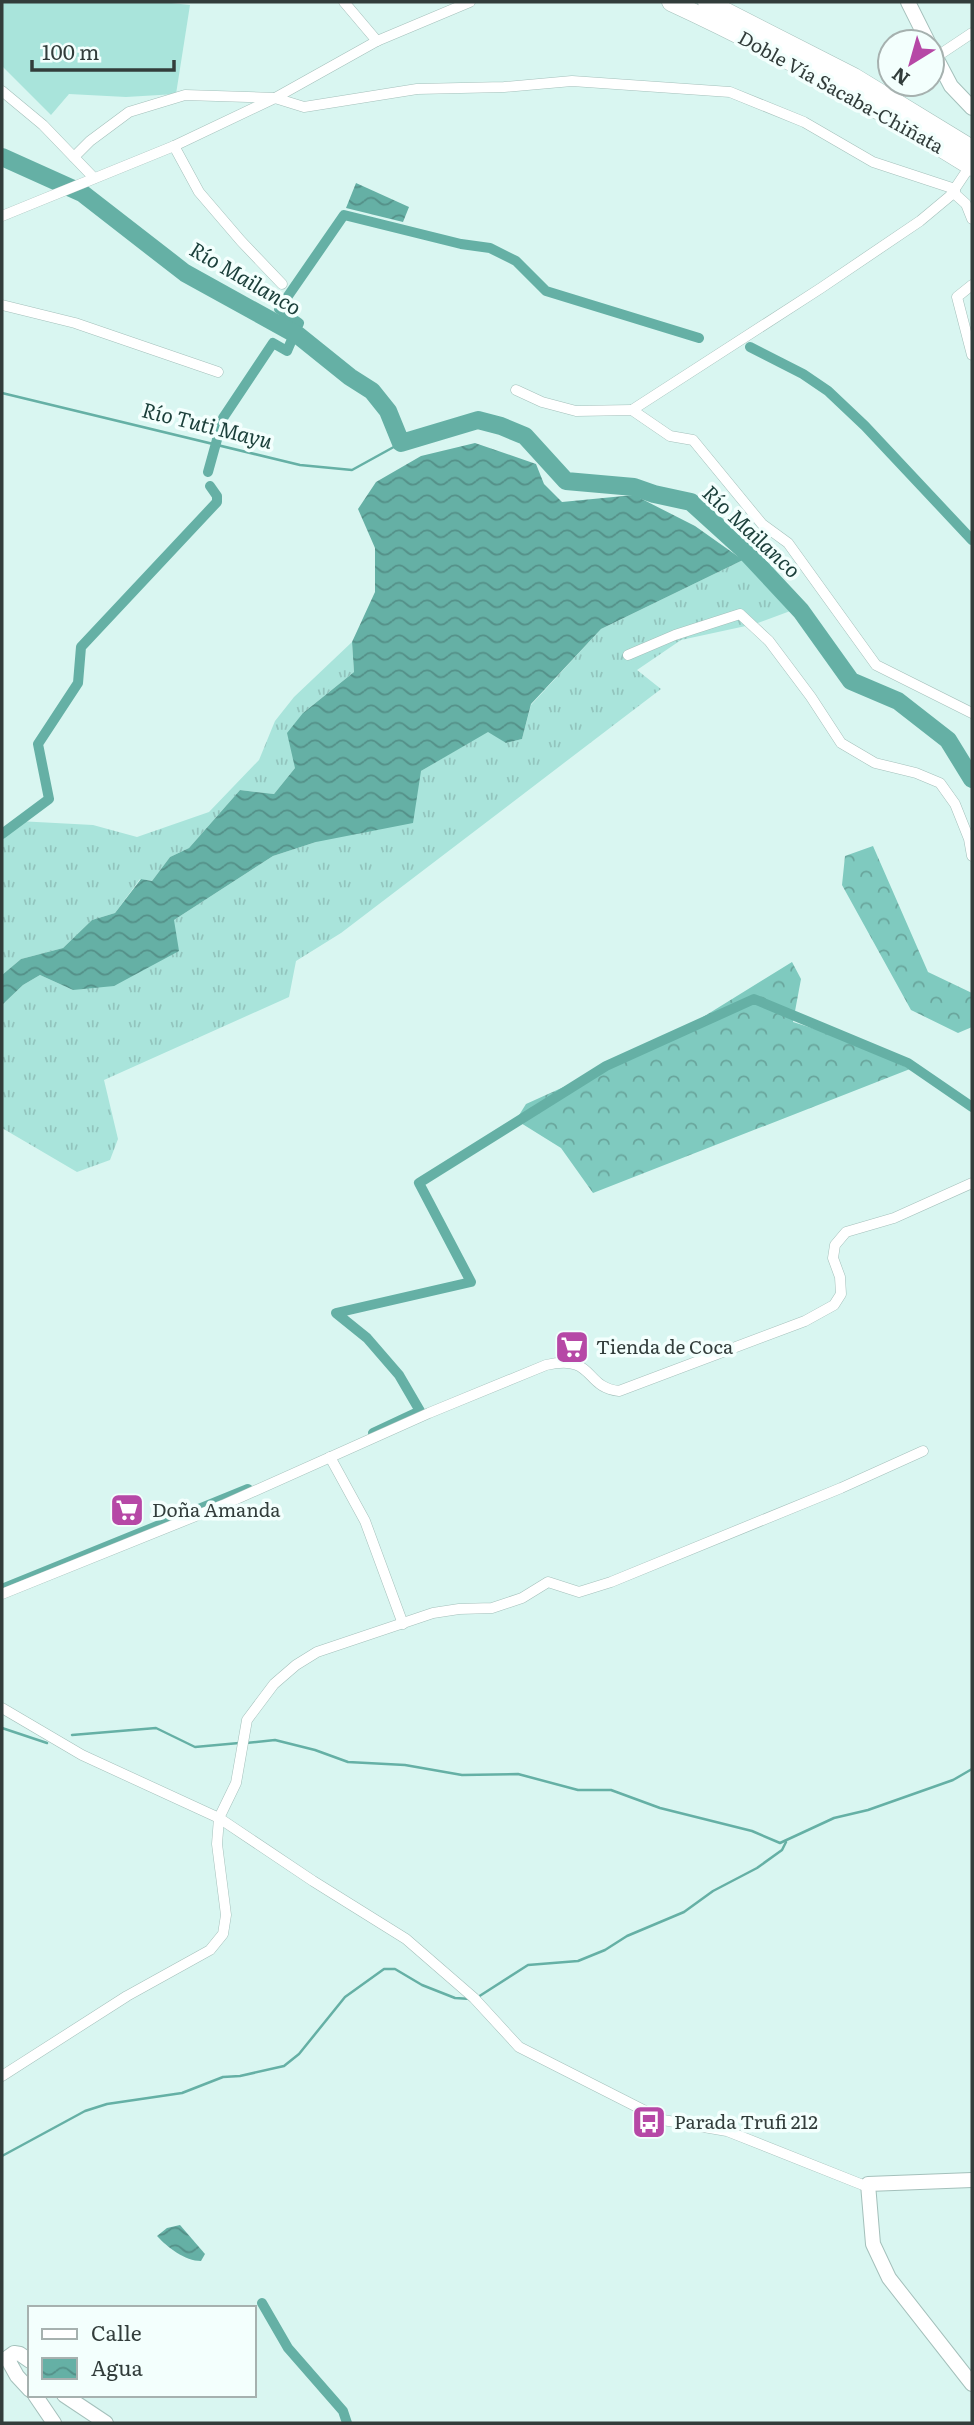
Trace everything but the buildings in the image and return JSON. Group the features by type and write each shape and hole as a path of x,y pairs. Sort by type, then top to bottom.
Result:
{"highway":[{"name":"Doble Vía Sacaba-Chiñata","path":"671,2 738,33 972,161"},
{"name":"Doble Vía Sacaba-Chiñata","path":"706,2 854,77 972,161"}],"main road":[{"path":"908,2 921,28"},
{"path":"946,76 951,86 972,108"},
{"path":"972,2180 868,2184 873,2244 889,2278 972,2384"},
{"path":"28,2360 14,2353 4,2358 28,2388"},
{"path":"36,2397 54,2423"},
{"path":"67,2397 106,2423"}],"street":[{"path":"344,2 377,41"},
{"path":"2,216 174,146 275,98 377,41 470,2"},
{"path":"946,47 972,33"},
{"path":"74,157 90,141 129,112 185,95 275,98 304,107 417,89 504,87 572,81 730,92 804,122 873,162 955,189"},
{"path":"2,91 43,125 94,178"},
{"path":"174,146 199,192 282,284"},
{"path":"516,390 542,402 576,411 632,410 821,289 920,221 950,196 972,161"},
{"path":"955,189 955,194 966,204 972,219"},
{"path":"972,285 957,297 972,355"},
{"path":"2,305 75,323 218,372"},
{"path":"632,410 670,436 693,440 762,524 788,543 876,665 972,713"},
{"path":"628,655 675,635 740,614 769,641 841,743 875,763 916,773 940,783 955,804 969,839 972,856"},
{"path":"2,1594 223,1505 429,1413 546,1365 566,1361 579,1364 606,1389 619,1391 805,1321 834,1305 841,1294 840,1277 834,1258 835,1245 846,1233 894,1218 972,1183"},
{"path":"2,2076 127,1996 210,1951 223,1934 226,1916 218,1844 219,1818 236,1783 247,1720 274,1684 296,1665 317,1652 433,1613 492,1608 522,1598 548,1582 579,1592 611,1582 829,1494 923,1451"},
{"path":"330,1457 365,1521 403,1624"},
{"path":"2,1708 82,1755 219,1818 313,1881 406,1938 474,1998 519,2047 663,2120 727,2131 863,2185 868,2184"}],"green space":[{"path":"2,2 162,2 190,5 176,94 126,97 69,94 51,115 2,66"},
{"path":"743,560 793,610 755,624 681,640 637,670 661,689 341,933 296,961 289,997 104,1080 118,1139 110,1160 77,1172 2,1128 2,1005 23,985 40,975 73,990 273,856 316,842 421,771 488,731 506,743 522,739 531,705 601,629"},
{"path":"352,642 354,672 303,713 295,768 274,794 240,790 189,848 170,857 152,881 140,879 115,913 92,920 63,948 21,959 2,975 2,834 18,821 93,825 137,837 209,812 259,760 275,721 294,697"},
{"path":"873,846 928,972 972,993 972,1027 958,1033 911,1010 842,885 845,856"},
{"path":"792,962 801,979 793,1022 837,1036 910,1069 593,1193 561,1148 516,1120 526,1104 661,1043"}],"water":[{"path":"356,183 409,207 403,222 346,208"},
{"path":"475,443 536,464 544,484 562,502 634,495 695,526 743,560 601,629 531,704 522,739 506,743 488,732 421,771 413,823 316,842 273,856 174,920 179,951 114,986 73,990 40,975 23,985 2,1005 2,975 21,959 63,948 92,920 115,913 141,879 152,881 170,857 189,848 240,790 274,794 295,768 287,733 303,713 354,672 352,642 375,592 375,548 358,509 376,482 421,456"},
{"path":"180,2225 205,2254 201,2261 177,2253 157,2236 167,2228"}],"waterway":[{"name":"Río Mailanco","path":"2,157 82,193 185,273 299,336 372,391 388,411 401,443 478,420 525,436 566,481 634,487 691,502 745,551 801,611 851,681 898,701 948,740 972,779"},
{"path":"208,472 223,418 273,343 287,351 299,323 279,309 344,215 461,244 490,248 516,261 546,291 699,338"},
{"path":"750,347 803,374 828,391 865,426 972,540"},
{"name":"Río Tuti Mayu","path":"2,393 300,465 352,470 401,443"},
{"path":"2,834 49,799 38,744 78,683 81,647 217,502 217,496 210,486"},
{"path":"373,1433 420,1411 399,1375 367,1338 336,1313 471,1282 419,1183 606,1066 754,999 908,1063 972,1107"},
{"path":"2,1589 248,1489"},
{"path":"2,1728 47,1743"},
{"path":"72,1735 156,1728 195,1747 239,1743"},
{"path":"246,1743 275,1740 348,1762 405,1765 462,1775 518,1774 578,1790 611,1790 660,1808 752,1831 780,1843 834,1818 868,1810 953,1780 972,1769"},
{"path":"478,1997 528,1965 578,1961 605,1950 627,1936 684,1912 713,1891 757,1868 782,1850 786,1842"},
{"path":"2,2156 85,2111 107,2104 182,2093 223,2077 284,2066 299,2054 345,1997 384,1969 395,1969 422,1985 455,1998 471,1999"},
{"path":"262,2303 288,2348 343,2411 347,2423"}],"place":[{"name":"Tienda de Coca","path":"572,1347"},
{"name":"Doña Amanda","path":"127,1510"},
{"name":"Parada Trufi 212","path":"649,2122"}]}
